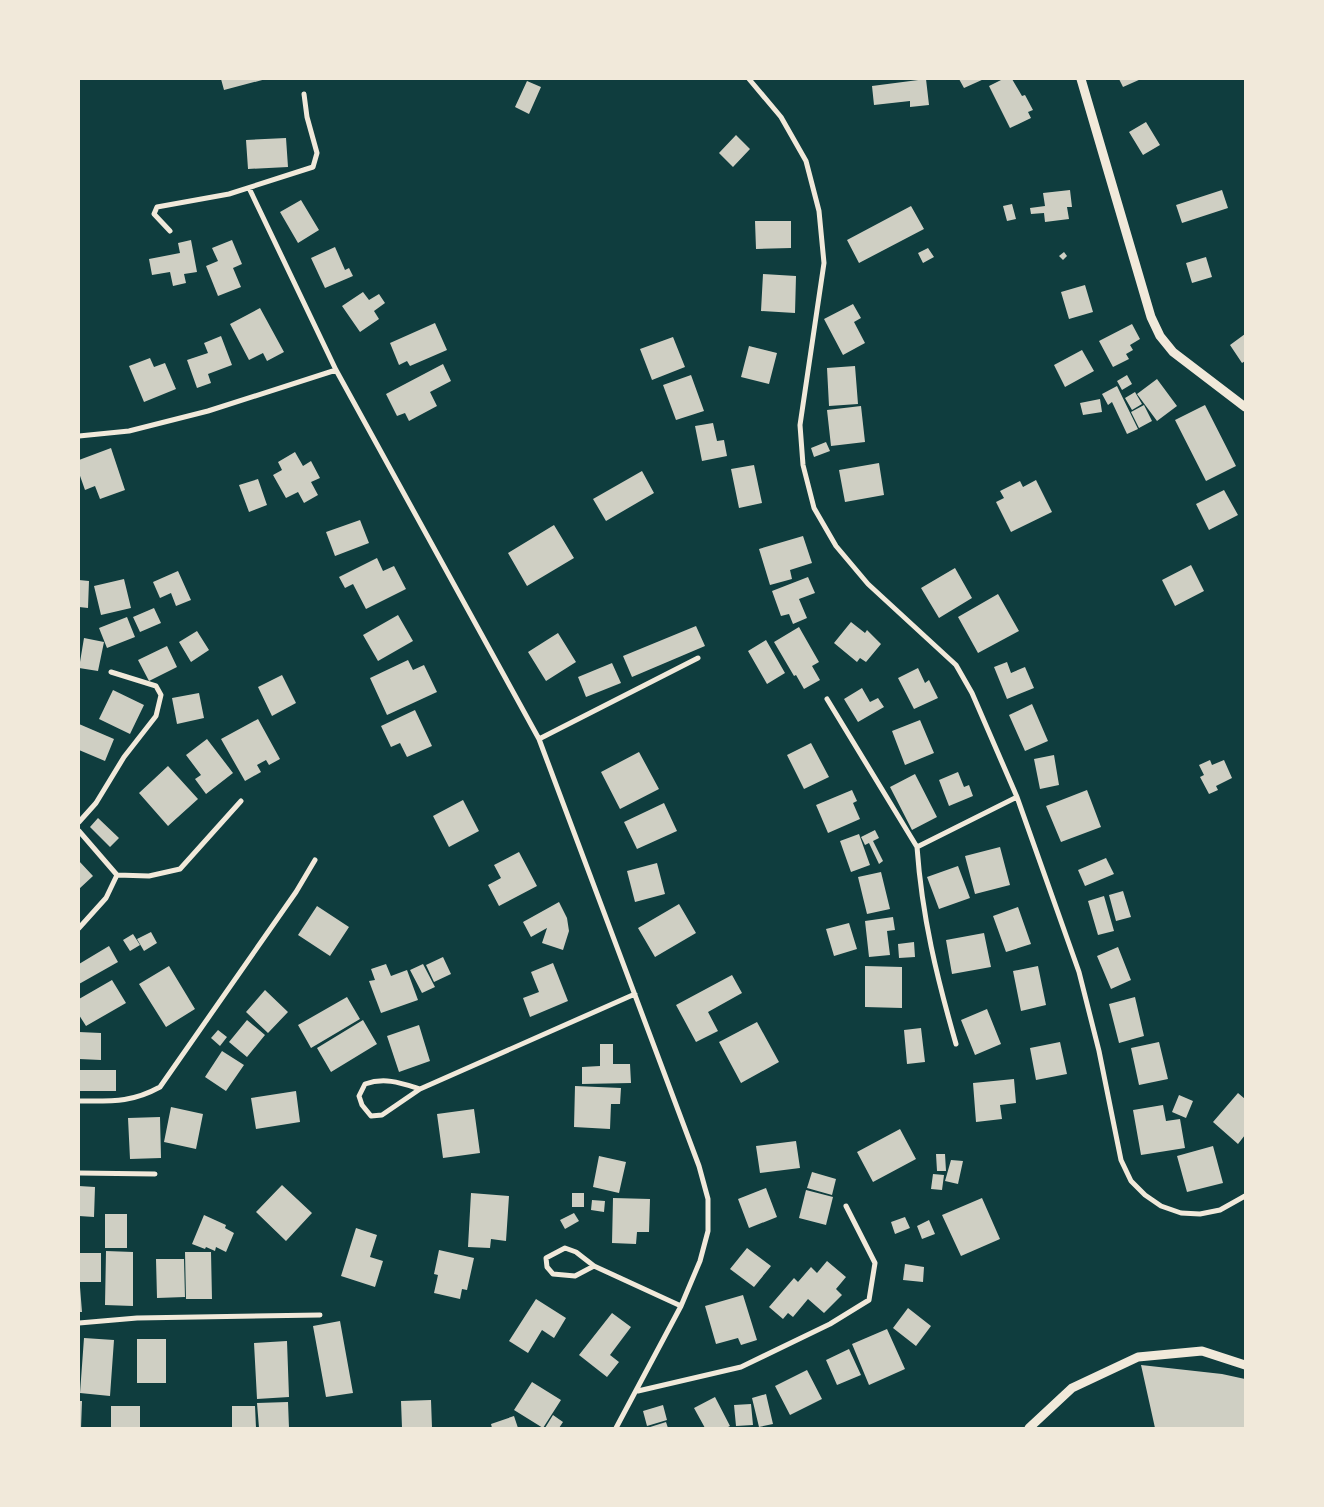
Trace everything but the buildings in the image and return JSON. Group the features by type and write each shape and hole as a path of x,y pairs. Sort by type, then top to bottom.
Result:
{"street":[{"path":"748,79 781,117 806,161 819,211 824,263 800,425 803,465 814,508 836,546 868,584 956,664 972,693 1017,797 1079,972 1099,1051 1121,1160 1131,1181 1144,1195 1161,1206 1181,1213 1200,1214 1220,1210 1245,1196"},
{"path":"1081,79 1151,317 1160,336 1173,352 1245,407"},
{"path":"170,231 154,214 157,207 229,194 313,167 317,152 307,117 304,94"},
{"path":"249,188 336,370 539,739 699,1166 708,1199 708,1231 700,1261 682,1306 638,1392 616,1428"},
{"path":"79,436 138,429 208,410 336,370"},
{"path":"539,739 698,658"},
{"path":"79,822 96,803 124,757 156,716 161,695 156,686 111,672"},
{"path":"827,699 917,847 921,898 938,981 956,1044"},
{"path":"917,847 1017,797"},
{"path":"79,831 117,875 149,876 180,869 241,801"},
{"path":"79,1101 124,1101 142,1096 160,1087 296,892 315,860"},
{"path":"79,928 106,898 117,875"},
{"path":"420,1089 391,1080 374,1081 365,1084 359,1096 362,1105 370,1116 382,1115 420,1089 635,994"},
{"path":"79,1174 156,1174"},
{"path":"638,1392 741,1367 830,1324 869,1300 875,1264 846,1206"},
{"path":"594,1266 575,1276 553,1274 547,1267 546,1258 566,1248 576,1252 594,1266 682,1306"},
{"path":"79,1323 137,1318 320,1315"},
{"path":"1029,1428 1072,1388 1138,1357 1202,1351 1245,1364"}]}
